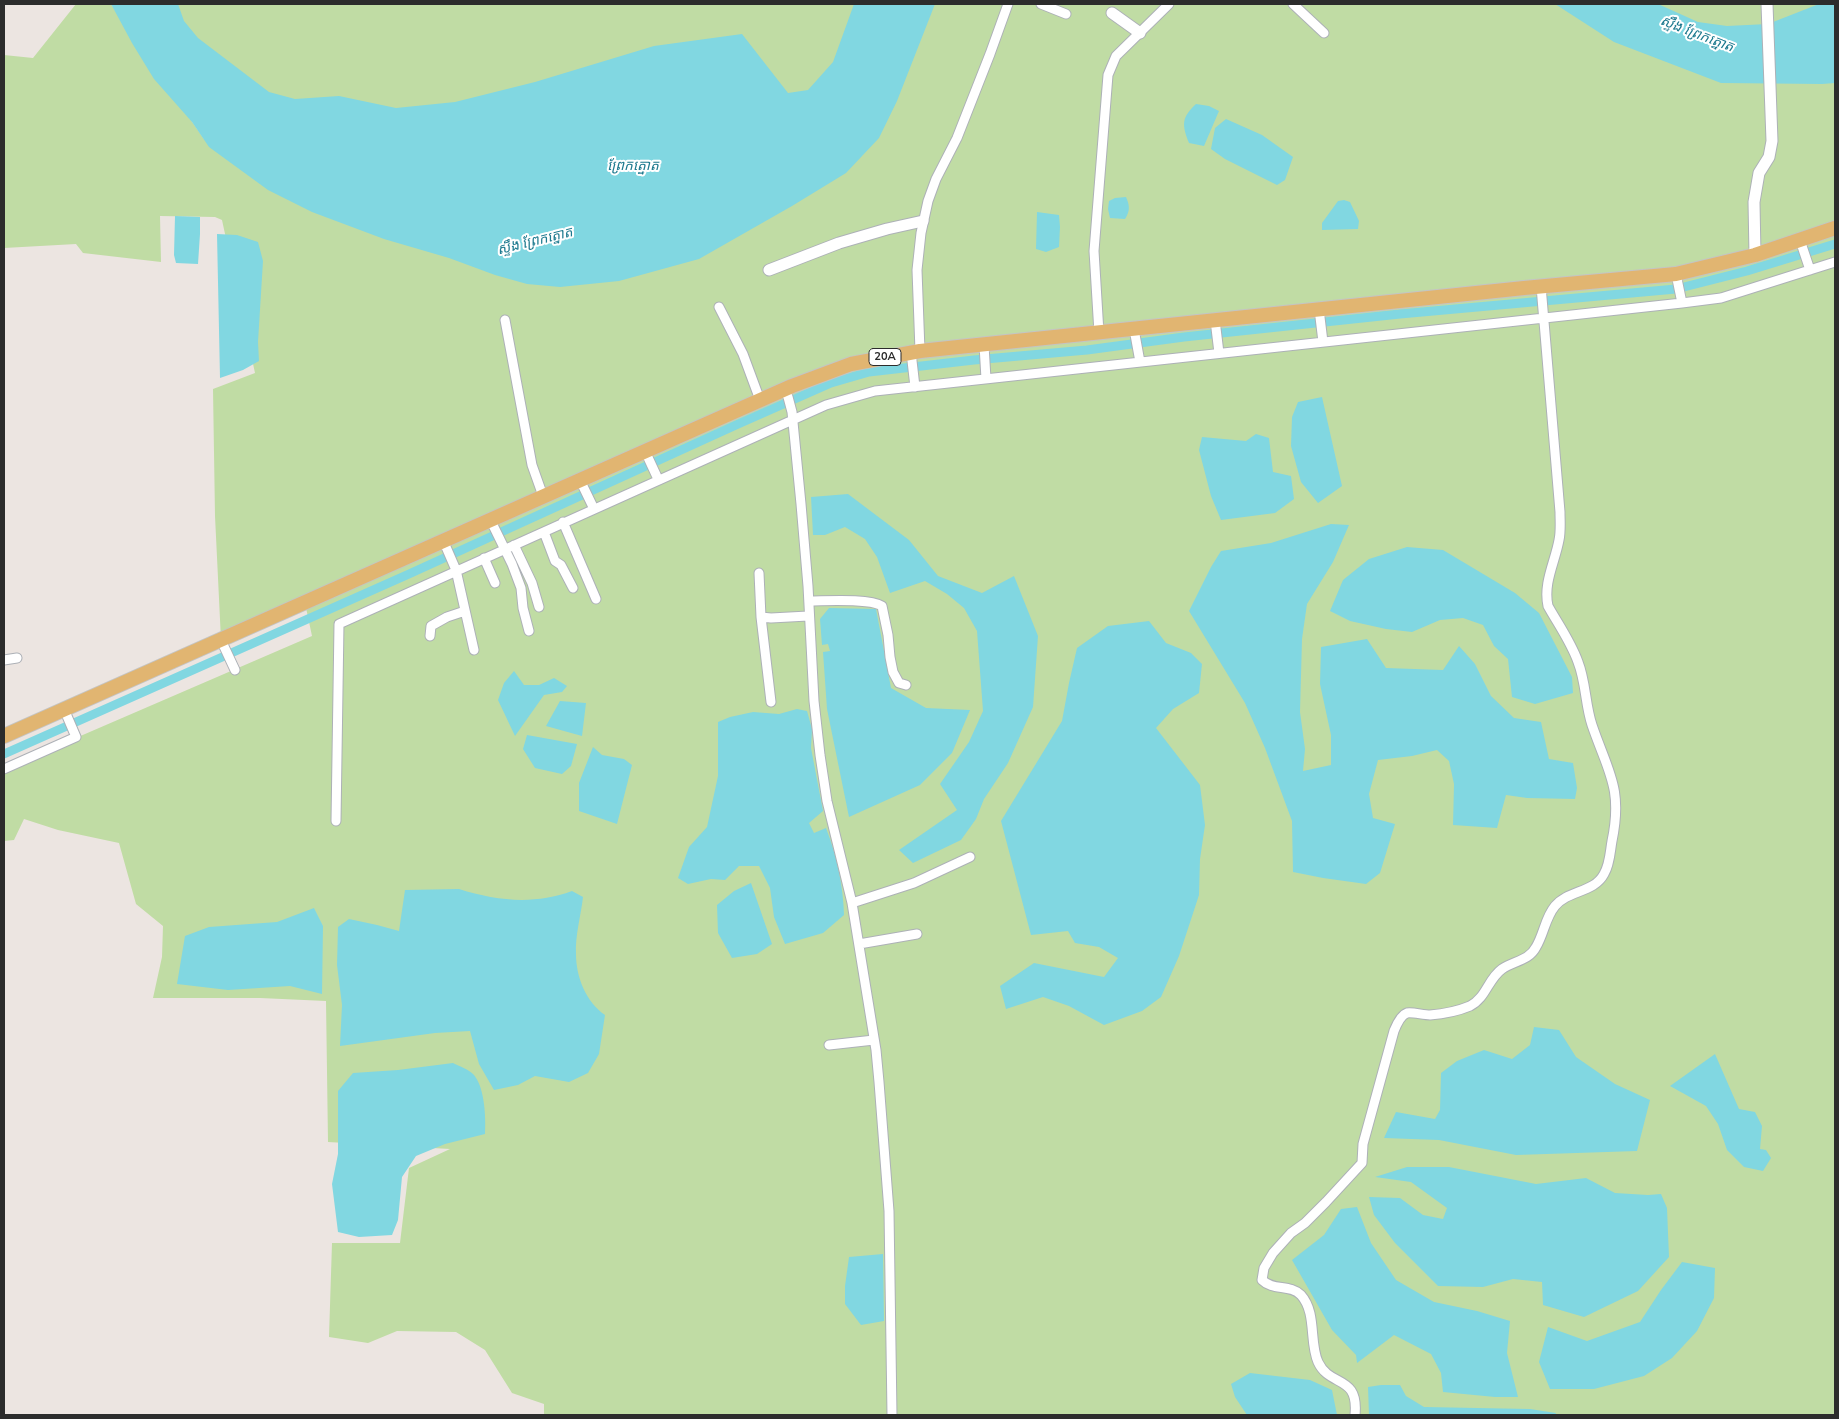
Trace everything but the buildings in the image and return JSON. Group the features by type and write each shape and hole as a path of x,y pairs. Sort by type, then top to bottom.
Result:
{"main road":[{"name":"20A","path":"4,736 66,714 493,525 543,496 582,485 645,451 760,400 786,393 851,364 915,352 984,350 1134,329 1216,326 1319,309 1542,293 1677,279 1755,255 1801,244 1835,228"}],"street":[{"path":"915,387 917,270 923,221 936,179 957,138 1008,4"},
{"path":"1041,4 1066,14"},
{"path":"1099,333 1094,251 1108,75 1116,56 1168,4"},
{"path":"1293,4 1324,33"},
{"path":"1755,255 1754,202 1760,173 1769,157 1772,142 1767,4"},
{"path":"1112,13 1140,33"},
{"path":"769,270 839,243 923,221"},
{"path":"1801,244 1808,266"},
{"path":"336,821 339,624 455,568 484,558 507,545 544,532 592,506 752,437 792,416 853,396 875,391 915,387 986,375 1140,362 1219,350 1323,342 1682,300 1721,298 1808,266 1835,262"},
{"path":"1677,279 1682,300"},
{"path":"1355,1415 1356,1400 1352,1392 1342,1382 1328,1375 1318,1362 1310,1315 1305,1300 1296,1292 1266,1284 1262,1280 1264,1268 1273,1253 1326,1202 1362,1163 1363,1144 1394,1031 1402,1017 1407,1013 1429,1015 1457,1010 1479,1000 1502,969 1533,952 1547,918 1555,906 1566,896 1591,887 1600,881 1609,861 1617,808 1614,784 1592,723 1579,663 1548,606 1546,596 1546,587 1560,537 1560,512 1542,293"},
{"path":"719,306 742,354 760,400"},
{"path":"1319,309 1323,342"},
{"path":"505,320 532,465 543,496"},
{"path":"1216,326 1219,350"},
{"path":"1134,329 1140,362"},
{"path":"984,350 986,375"},
{"path":"786,393 792,416 808,601 814,701 820,755 827,801 852,903 874,1040 883,1119 889,1211 892,1415"},
{"path":"645,451 658,479"},
{"path":"582,485 592,506"},
{"path":"563,522 596,599"},
{"path":"493,525 532,583 539,607"},
{"path":"544,532 555,561 561,565 573,588"},
{"path":"507,545 521,588 523,608 529,631"},
{"path":"445,546 455,568 474,650"},
{"path":"484,558 494,583"},
{"path":"759,573 761,617 771,702"},
{"path":"808,601 877,602 882,606 893,672 899,683 906,685"},
{"path":"430,636 431,626 447,617 465,611"},
{"path":"761,617 808,616"},
{"path":"223,644 234,666"},
{"path":"4,660 17,658"},
{"path":"4,769 76,737 66,714"},
{"path":"852,903 914,883 970,857"},
{"path":"859,944 917,934"},
{"path":"830,1045 874,1040"}],"green space":[{"path":"76,4 111,4 204,139 175,4 1835,4 1835,1415 544,1415 544,1404 512,1393 485,1350 456,1332 397,1331 368,1343 329,1337 332,1243 400,1243 409,1168 450,1149 328,1142 326,1001 260,998 153,998 162,957 163,926 136,904 119,843 58,830 24,819 14,840 4,841 4,769 312,636 305,603 221,640 215,516 213,389 255,373 222,220 215,217 160,216 161,262 83,253 76,244 4,248 4,55 33,58"}],"water":[{"name":"ព្រែកត្នោត","path":"111,4 178,4 184,21 198,38 269,92 295,99 339,96 396,108 455,102 535,82 654,46 742,34 788,93 808,90 833,62 854,4 935,4 897,101 879,138 846,173 699,259 619,281 560,287 527,284 384,239 312,212 268,190 209,147 192,122 154,79"},
{"name":"ស្ទឹង ព្រែកត្នោត","path":"1555,4 1658,4 1698,22 1727,26 1768,24 1819,4 1835,4 1835,83 1721,83 1614,42"},
{"path":"1196,104 1209,106 1219,111 1204,146 1189,143 1184,126 1185,118"},
{"path":"1226,119 1262,135 1293,157 1285,180 1277,185 1225,159 1211,149 1215,128"},
{"path":"1126,197 1129,208 1125,219 1110,218 1109,201 1115,198"},
{"path":"1338,201 1350,202 1359,221 1358,229 1322,230 1322,223"},
{"path":"1037,212 1059,215 1059,247 1046,252 1036,249"},
{"path":"175,216 200,217 198,264 176,263 174,255"},
{"path":"217,234 237,235 258,242 263,261 258,342 259,361 243,370 220,378"},
{"path":"1322,397 1342,486 1318,503 1301,482 1291,446 1292,417 1298,402"},
{"path":"1256,434 1269,438 1273,472 1291,476 1294,499 1275,513 1221,520 1211,496 1199,450 1202,437 1246,441"},
{"path":"848,494 909,540 938,576 982,593 1014,576 1038,636 1033,707 1008,763 984,799 976,819 961,840 913,863 899,850 957,810 940,784 969,742 983,711 977,631 964,608 947,594 925,581 890,593 877,557 865,539 845,527 825,535 813,535 811,497"},
{"path":"1331,524 1349,525 1333,562 1307,604 1302,639 1300,712 1305,749 1303,771 1331,765 1331,735 1320,684 1321,647 1367,639 1386,668 1443,670 1459,646 1475,664 1491,696 1514,718 1541,722 1549,759 1573,763 1577,788 1575,799 1527,798 1506,795 1497,828 1453,825 1454,784 1449,761 1437,750 1412,756 1378,760 1369,794 1373,818 1395,824 1380,873 1366,884 1293,872 1292,821 1265,748 1245,703 1189,611 1221,551 1271,543"},
{"path":"1407,547 1443,550 1515,593 1539,613 1572,677 1573,693 1535,704 1512,697 1508,659 1494,646 1483,625 1463,618 1440,620 1412,632 1386,629 1350,621 1330,611 1343,580 1369,559"},
{"path":"829,608 876,609 891,688 926,708 970,710 952,753 920,785 849,817 827,709 823,652 830,651 828,644 822,645 820,619"},
{"path":"1149,621 1166,643 1191,653 1202,664 1199,693 1173,709 1156,728 1200,785 1205,825 1200,859 1199,895 1179,956 1161,997 1142,1011 1104,1025 1069,1006 1043,997 1006,1009 1000,986 1034,963 1104,977 1118,958 1099,947 1075,943 1068,931 1031,935 1001,821 1062,721 1077,648 1108,626"},
{"path":"514,671 524,685 539,685 554,678 567,686 562,692 544,695 515,736 498,700 504,683"},
{"path":"560,701 586,703 582,736 546,726"},
{"path":"797,709 807,711 812,729 811,748 823,811 809,823 814,833 826,828 839,871 844,915 823,933 785,944 774,917 770,888 759,866 739,866 725,880 711,879 688,884 678,878 689,847 707,827 718,776 718,722 730,717 753,712 779,714"},
{"path":"527,735 577,744 571,766 562,774 535,768 523,749"},
{"path":"593,747 602,755 624,759 632,765 617,824 579,811 579,783"},
{"path":"751,883 772,944 757,954 732,958 718,933 717,905 734,891"},
{"path":"459,889 501,899 516,900 544,898 572,891 583,897 576,940 576,963 580,980 587,996 598,1010 605,1015 599,1054 588,1073 569,1082 535,1076 518,1085 494,1090 479,1064 470,1031 435,1033 340,1046 342,1005 337,965 338,927 349,919 399,931 405,890"},
{"path":"314,908 323,926 322,994 290,986 228,990 177,984 185,936 209,927 277,922"},
{"path":"1534,1027 1559,1030 1576,1057 1615,1084 1650,1100 1637,1151 1516,1155 1439,1140 1384,1138 1396,1112 1435,1119 1440,1110 1441,1073 1457,1061 1484,1050 1512,1059 1530,1045"},
{"path":"1715,1054 1739,1109 1755,1112 1762,1126 1760,1149 1766,1150 1771,1158 1763,1171 1744,1167 1727,1150 1718,1124 1706,1106 1670,1086"},
{"path":"453,1063 470,1071 478,1081 484,1104 485,1134 445,1144 416,1156 402,1177 398,1220 392,1235 359,1237 338,1232 332,1184 338,1154 338,1091 353,1073"},
{"path":"1407,1167 1449,1167 1536,1184 1586,1178 1615,1193 1661,1194 1667,1208 1669,1257 1638,1291 1584,1317 1543,1305 1542,1282 1513,1279 1483,1287 1438,1286 1395,1243 1374,1215 1369,1197 1400,1198 1423,1215 1443,1219 1447,1208 1411,1182 1375,1177"},
{"path":"1357,1207 1371,1243 1396,1280 1434,1302 1477,1311 1510,1321 1507,1353 1518,1397 1495,1397 1443,1392 1441,1373 1431,1354 1394,1335 1357,1363 1356,1355 1332,1330 1292,1260 1324,1235 1341,1209"},
{"path":"883,1254 884,1321 861,1325 845,1304 845,1286 849,1257"},
{"path":"1682,1262 1715,1268 1714,1298 1697,1331 1672,1358 1644,1376 1594,1389 1550,1389 1539,1362 1548,1327 1587,1341 1640,1322"},
{"path":"1250,1373 1310,1380 1332,1390 1337,1415 1247,1415 1235,1397 1231,1384"},
{"path":"1400,1385 1406,1396 1424,1407 1530,1409 1556,1413 1555,1415 1369,1415 1368,1387"}],"waterway":[{"path":"4,754 409,574 831,383 869,372 1087,350 1184,337 1400,314 1676,289 1747,271 1835,244"}]}
